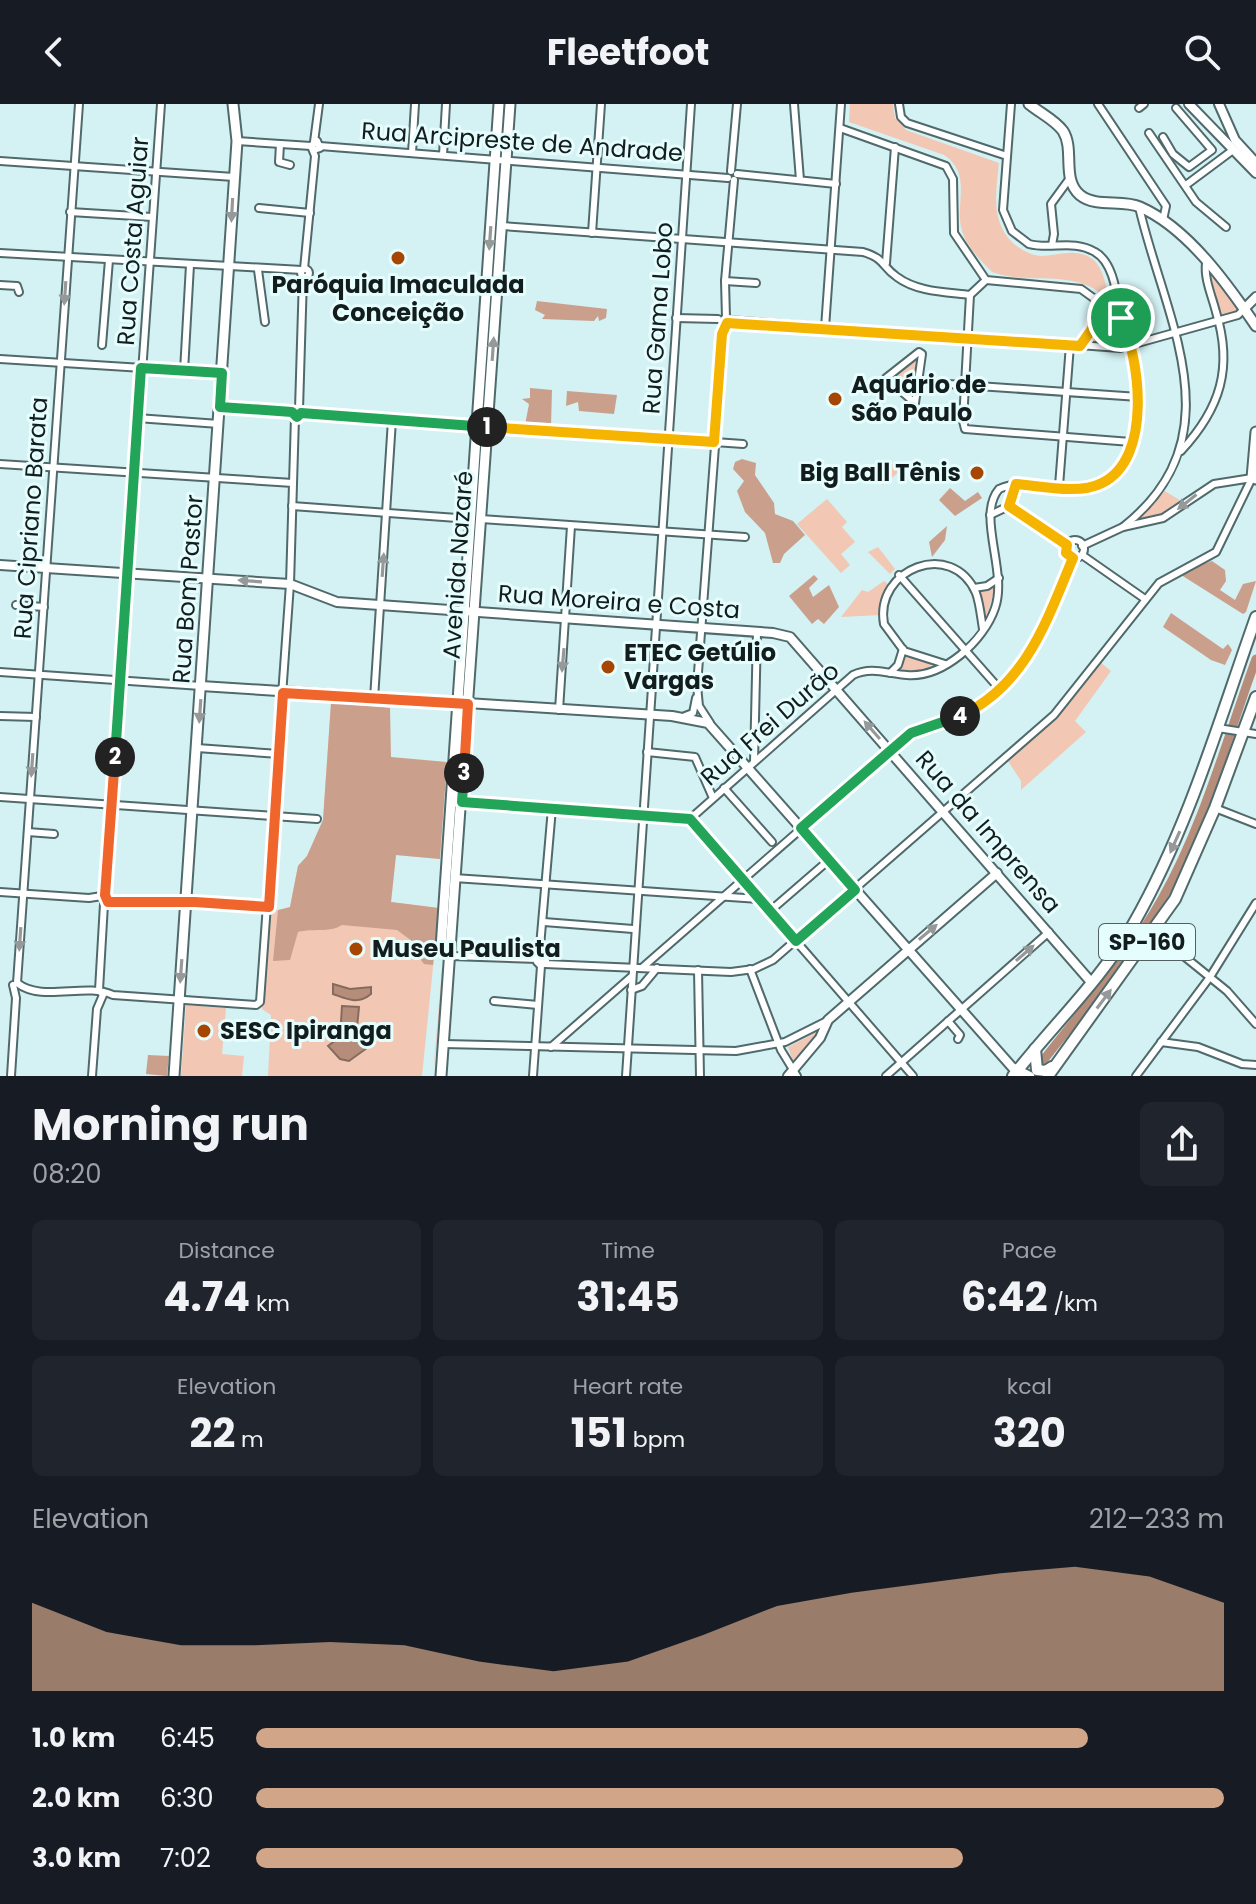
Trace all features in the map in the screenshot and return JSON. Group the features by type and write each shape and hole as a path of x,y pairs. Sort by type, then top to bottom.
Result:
{"main road":[{"name":"Rua Bom Pastor","path":"174,1076 237,141 233,104"},
{"name":"Avenida Nazaré","path":"482,426 502,226 499,104"},
{"name":"Avenida Nazaré","path":"441,1076 451,956 451,878 482,426 501,160 510,104"},
{"path":"1029,104 1062,130 1067,143 1070,178 1078,194 1090,201 1139,207 1163,220 1206,263 1256,326"},
{"path":"1254,478 1256,432"},
{"name":"SP-160","path":"1019,1073 1133,925 1169,857 1221,728 1256,617"},
{"name":"SP-160","path":"1047,1074 1154,932 1175,899 1215,808 1256,697"},
{"name":"Avenida Nazaré","path":"451,956 441,948 462,802 463,704"},
{"path":"1035,1049 1037,1070 1047,1074"}],"street":[{"name":"Rua Cipriano Barata","path":"11,1076 15,984 32,801 45,568 79,104"},
{"name":"Rua Costa Aguiar","path":"92,1076 97,1009 103,995 99,990 161,104"},
{"path":"0,987 15,984 27,989 86,993 99,990 113,995 256,1005 260,1002 290,584 304,273 319,104"},
{"path":"412,153 415,104"},
{"path":"443,155 446,104"},
{"path":"592,233 601,104"},
{"name":"Rua Gama Lobo","path":"626,1076 633,929 691,104"},
{"path":"0,672 559,710 672,716 693,713 737,104"},
{"path":"794,104 800,180"},
{"path":"825,328 841,104"},
{"path":"899,104 901,117 907,123 1007,156"},
{"path":"990,515 996,492 1016,484 1092,487 1103,483 1122,464 1131,442 1139,397 1131,347 1112,279 1102,257 1069,244 1029,244 1007,224 1003,210 1011,104"},
{"path":"1098,104 1107,113 1127,153 1166,206 1163,220"},
{"path":"1189,104 1256,173"},
{"path":"1203,119 1213,118 1219,104"},
{"path":"1219,104 1226,126 1256,163"},
{"path":"1176,108 1220,159"},
{"path":"1217,135 1218,128 1226,126"},
{"path":"840,128 941,162 951,172 954,233 986,280"},
{"path":"1149,133 1203,210 1226,227"},
{"path":"1163,137 1173,154 1189,167 1212,150"},
{"name":"Rua Arcipreste de Andrade","path":"237,141 361,147 836,184"},
{"path":"280,144 279,162 290,165"},
{"path":"886,263 895,147"},
{"path":"1186,185 1233,150"},
{"path":"1,160 234,177"},
{"path":"1052,245 1051,204 1070,178"},
{"path":"1139,207 1176,334 1187,387 1181,451"},
{"path":"259,208 310,213"},
{"path":"70,212 152,217"},
{"path":"502,226 863,252 886,263 894,276 911,286 970,295"},
{"path":"0,253 304,273"},
{"path":"102,345 109,260"},
{"path":"1123,527 1163,488 1181,451 1217,397 1226,351 1206,263"},
{"path":"184,371 190,265"},
{"path":"258,270 265,322"},
{"path":"1121,318 1081,289 986,280 970,295 965,429 1131,442"},
{"path":"725,281 756,283"},
{"path":"0,285 17,286 19,292"},
{"path":"676,318 1131,347 1238,315 1256,297"},
{"path":"1080,346 1092,329 1099,301"},
{"path":"1059,486 1070,345"},
{"path":"919,352 922,354 919,382 915,403 886,378 919,352"},
{"path":"0,359 222,373"},
{"path":"919,382 1139,397"},
{"path":"220,407 743,444"},
{"path":"137,418 219,424"},
{"path":"374,699 392,420"},
{"path":"1186,420 1200,424"},
{"path":"0,464 293,483"},
{"path":"1082,546 1123,527 1163,518 1214,484 1254,478"},
{"path":"451,956 698,970 750,969 766,964 855,890 1068,701 1145,599 1168,576 1220,548 1254,478"},
{"path":"990,515 1009,506 1016,484"},
{"path":"292,506 745,537"},
{"path":"1009,506 1067,545"},
{"name":"Rua Frei Durão","path":"690,819 862,670 919,675 945,664 965,650 983,629 996,606 1000,577 990,515"},
{"path":"559,710 571,526"},
{"path":"1067,545 1075,541 1082,546"},
{"path":"1067,545 1066,553 1073,558"},
{"path":"1082,546 1082,555"},
{"path":"1082,555 1145,599"},
{"path":"643,967 890,750 920,727 949,721 981,705 1011,681 1036,642 1073,558 1082,555"},
{"path":"945,664 903,649 884,624 882,613 886,595 899,575 911,567 939,564 951,567 974,588 983,629"},
{"name":"Rua Moreira e Costa","path":"0,565 290,584 337,602 655,624 790,637"},
{"path":"899,575 996,685"},
{"path":"974,588 987,586 1000,577"},
{"path":"16,605 44,607"},
{"path":"751,765 757,632"},
{"name":"Rua da Imprensa","path":"790,637 1091,982"},
{"path":"890,673 898,665 903,649"},
{"path":"697,686 700,708 712,726 751,765 801,828 959,1011 1019,1073"},
{"path":"0,716 36,717"},
{"path":"672,716 712,726"},
{"path":"1221,728 1256,734"},
{"path":"197,748 279,754"},
{"path":"647,752 695,757 713,798"},
{"path":"724,788 772,842"},
{"path":"0,797 111,808 120,805 317,819"},
{"path":"462,802 690,819 913,1076"},
{"path":"533,1076 552,808"},
{"path":"1215,808 1256,824"},
{"path":"28,832 54,834"},
{"path":"770,911 829,860"},
{"path":"444,1044 700,1051 750,1050 779,1044 828,1020 997,873"},
{"path":"451,878 759,899"},
{"path":"0,892 269,907"},
{"path":"1136,1076 1210,977 1256,903"},
{"path":"544,922 633,929"},
{"path":"886,1076 1049,932"},
{"path":"1154,932 1210,977 1256,1024"},
{"path":"631,990 642,986 657,968"},
{"path":"750,969 793,1074 820,1038 828,1020"},
{"path":"698,970 700,1076"},
{"path":"551,1047 631,977"},
{"path":"16,998 27,989"},
{"path":"86,993 94,997 97,1009"},
{"path":"494,1001 538,1005"},
{"path":"948,1021 960,1035 958,1039"},
{"path":"1161,1042 1198,1047 1242,1064 1256,1065"}],"shaded area":[{"path":"850,104 893,104 895,118 906,130 999,163 996,206 1006,235 1014,244 1035,255 1073,253 1091,258 1102,272 1111,303 1098,291 1070,280 1023,278 992,272 964,237 960,221 960,180 953,163 944,155 849,122"},
{"path":"1208,277 1216,278 1241,313 1222,318"},
{"path":"537,301 607,309 606,318 599,321 598,316 594,321 542,319 545,315 535,310"},
{"path":"1100,306 1117,321 1126,343 1086,344 1096,329"},
{"path":"920,353 916,401 887,378"},
{"path":"530,388 552,390 551,426 525,425 529,404 522,399 530,398"},
{"path":"567,391 617,395 614,414 579,411 578,402 566,406"},
{"path":"742,459 756,463 755,475 774,503 775,514 793,521 805,535 784,554 780,563 773,563 765,533 745,512 737,491 744,481 733,469 735,462"},
{"path":"889,461 899,472 883,485 873,474"},
{"path":"950,488 965,501 978,492 982,498 955,516 939,500"},
{"path":"1163,490 1183,502 1165,515 1131,524"},
{"path":"827,499 847,522 842,527 855,542 841,554 850,565 841,573 797,524"},
{"path":"947,526 945,540 932,557 929,542"},
{"path":"878,547 895,569 890,574 868,552"},
{"path":"1212,561 1225,570 1226,581 1220,590 1235,600 1243,584 1256,581 1243,614 1178,573"},
{"path":"814,575 818,579 809,588 813,597 829,585 839,607 824,624 818,619 812,624 789,596"},
{"path":"884,581 889,585 880,615 841,617 862,590 868,592"},
{"path":"997,581 986,619 982,617 977,590"},
{"path":"1171,613 1223,649 1228,644 1232,650 1225,665 1211,660 1163,627"},
{"path":"904,652 931,663 930,669 910,673 896,669"},
{"path":"1100,662 1111,671 1075,721 1086,732 1021,790 1021,781 1008,761 1062,710"},
{"path":"331,703 390,708 389,756 394,758 440,859 396,855 391,902 439,908 422,1076 268,1076 271,1015 262,1009 271,909 284,911 290,907 298,866 307,856 323,820"},
{"path":"331,703 390,708 391,757 447,762 440,859 396,855 391,902 439,908 433,965 424,964 418,956 416,944 397,930 342,925 298,932 290,960 273,961 278,910 290,907 298,866 307,856 323,820"},
{"path":"442,968 445,968 433,1076"},
{"path":"333,984 350,989 371,987 371,994 362,999 348,999 333,994"},
{"name":"SESC Ipiranga","path":"186,1005 226,1008 222,1054 244,1056 242,1076 181,1076"},
{"path":"342,1006 359,1007 356,1038 367,1048 349,1061 340,1059 328,1046 340,1037"},
{"path":"815,1033 817,1036 793,1061 788,1047"},
{"path":"148,1055 169,1056 167,1076 146,1074"}],"waterway":[{"path":"1035,1071 1118,965 1162,899 1203,811 1256,659"}],"place":[{"name":"Paróquia Imaculada Conceição","path":"398,258"},
{"name":"Aquário de São Paulo","path":"835,399"},
{"name":"Big Ball Tênis","path":"977,473"},
{"name":"ETEC Getúlio Vargas","path":"608,667"},
{"name":"Museu Paulista","path":"356,949"},
{"name":"SESC Ipiranga","path":"204,1031"}],"route":[{"path":"1099,301 1121,318 1139,387 1134,432 1122,464 1103,483 1092,487 1016,484 1009,506 1067,545 1066,553 1073,558 1026,662 1011,681 981,705 949,721 920,727 911,733 801,828 855,890 796,941 690,819 462,802 468,704 283,693 269,907 195,902 108,902 109,897 105,895 141,368 222,373 220,407 292,412 297,417 301,413 714,442 722,334 727,323 1080,346 1090,334 1099,301"}]}
